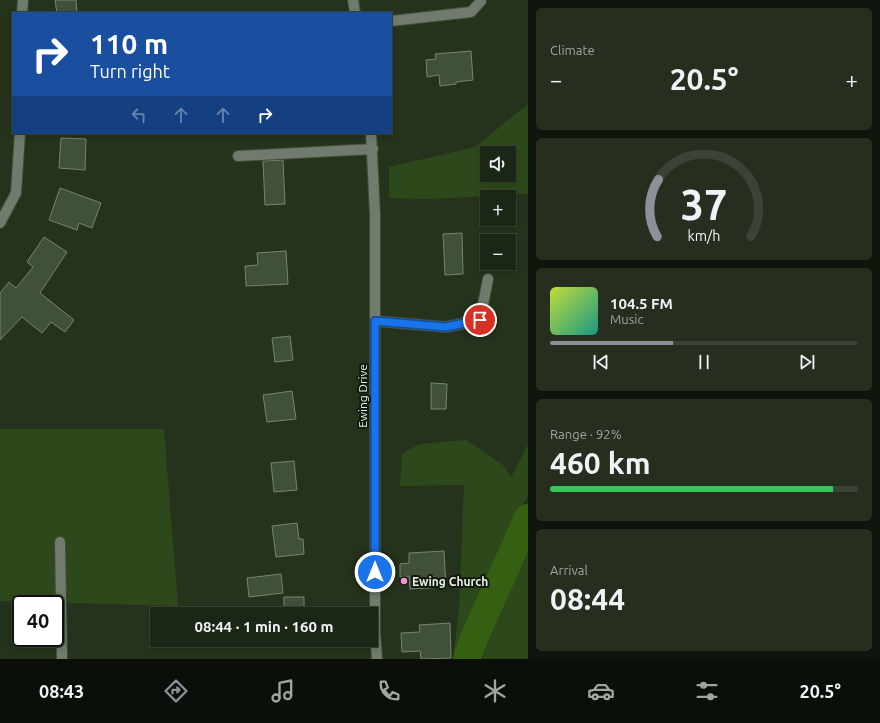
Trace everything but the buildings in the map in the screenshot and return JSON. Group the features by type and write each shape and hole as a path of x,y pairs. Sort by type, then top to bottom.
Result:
{"street":[{"path":"22,12 23,0"},
{"path":"353,0 355,12"},
{"path":"392,21 470,12 481,1"},
{"path":"0,224 16,193 20,134"},
{"name":"Ewing Drive","path":"371,134 375,215 375,633 378,659"},
{"path":"238,156 373,149"},
{"path":"375,321 446,327 480,320 488,279"},
{"path":"60,542 62,659"}],"green space":[{"path":"528,104 528,194 516,195 516,190 480,190 480,196 429,199 389,198 389,167 475,147"},
{"path":"0,429 164,429 178,606 64,603 64,595 12,595 12,601 0,601"},
{"path":"466,440 503,465 511,477 528,445 528,496 524,502 464,643 459,659 453,659 459,609 464,485 400,486 402,454 420,444"},
{"path":"528,553 528,659 483,659 488,635"}],"waterway":[{"path":"467,659 474,638 528,518"}],"place":[{"name":"Ewing Church","path":"404,581"}],"route":[{"path":"375,572 375,321 446,327 480,320"}]}
